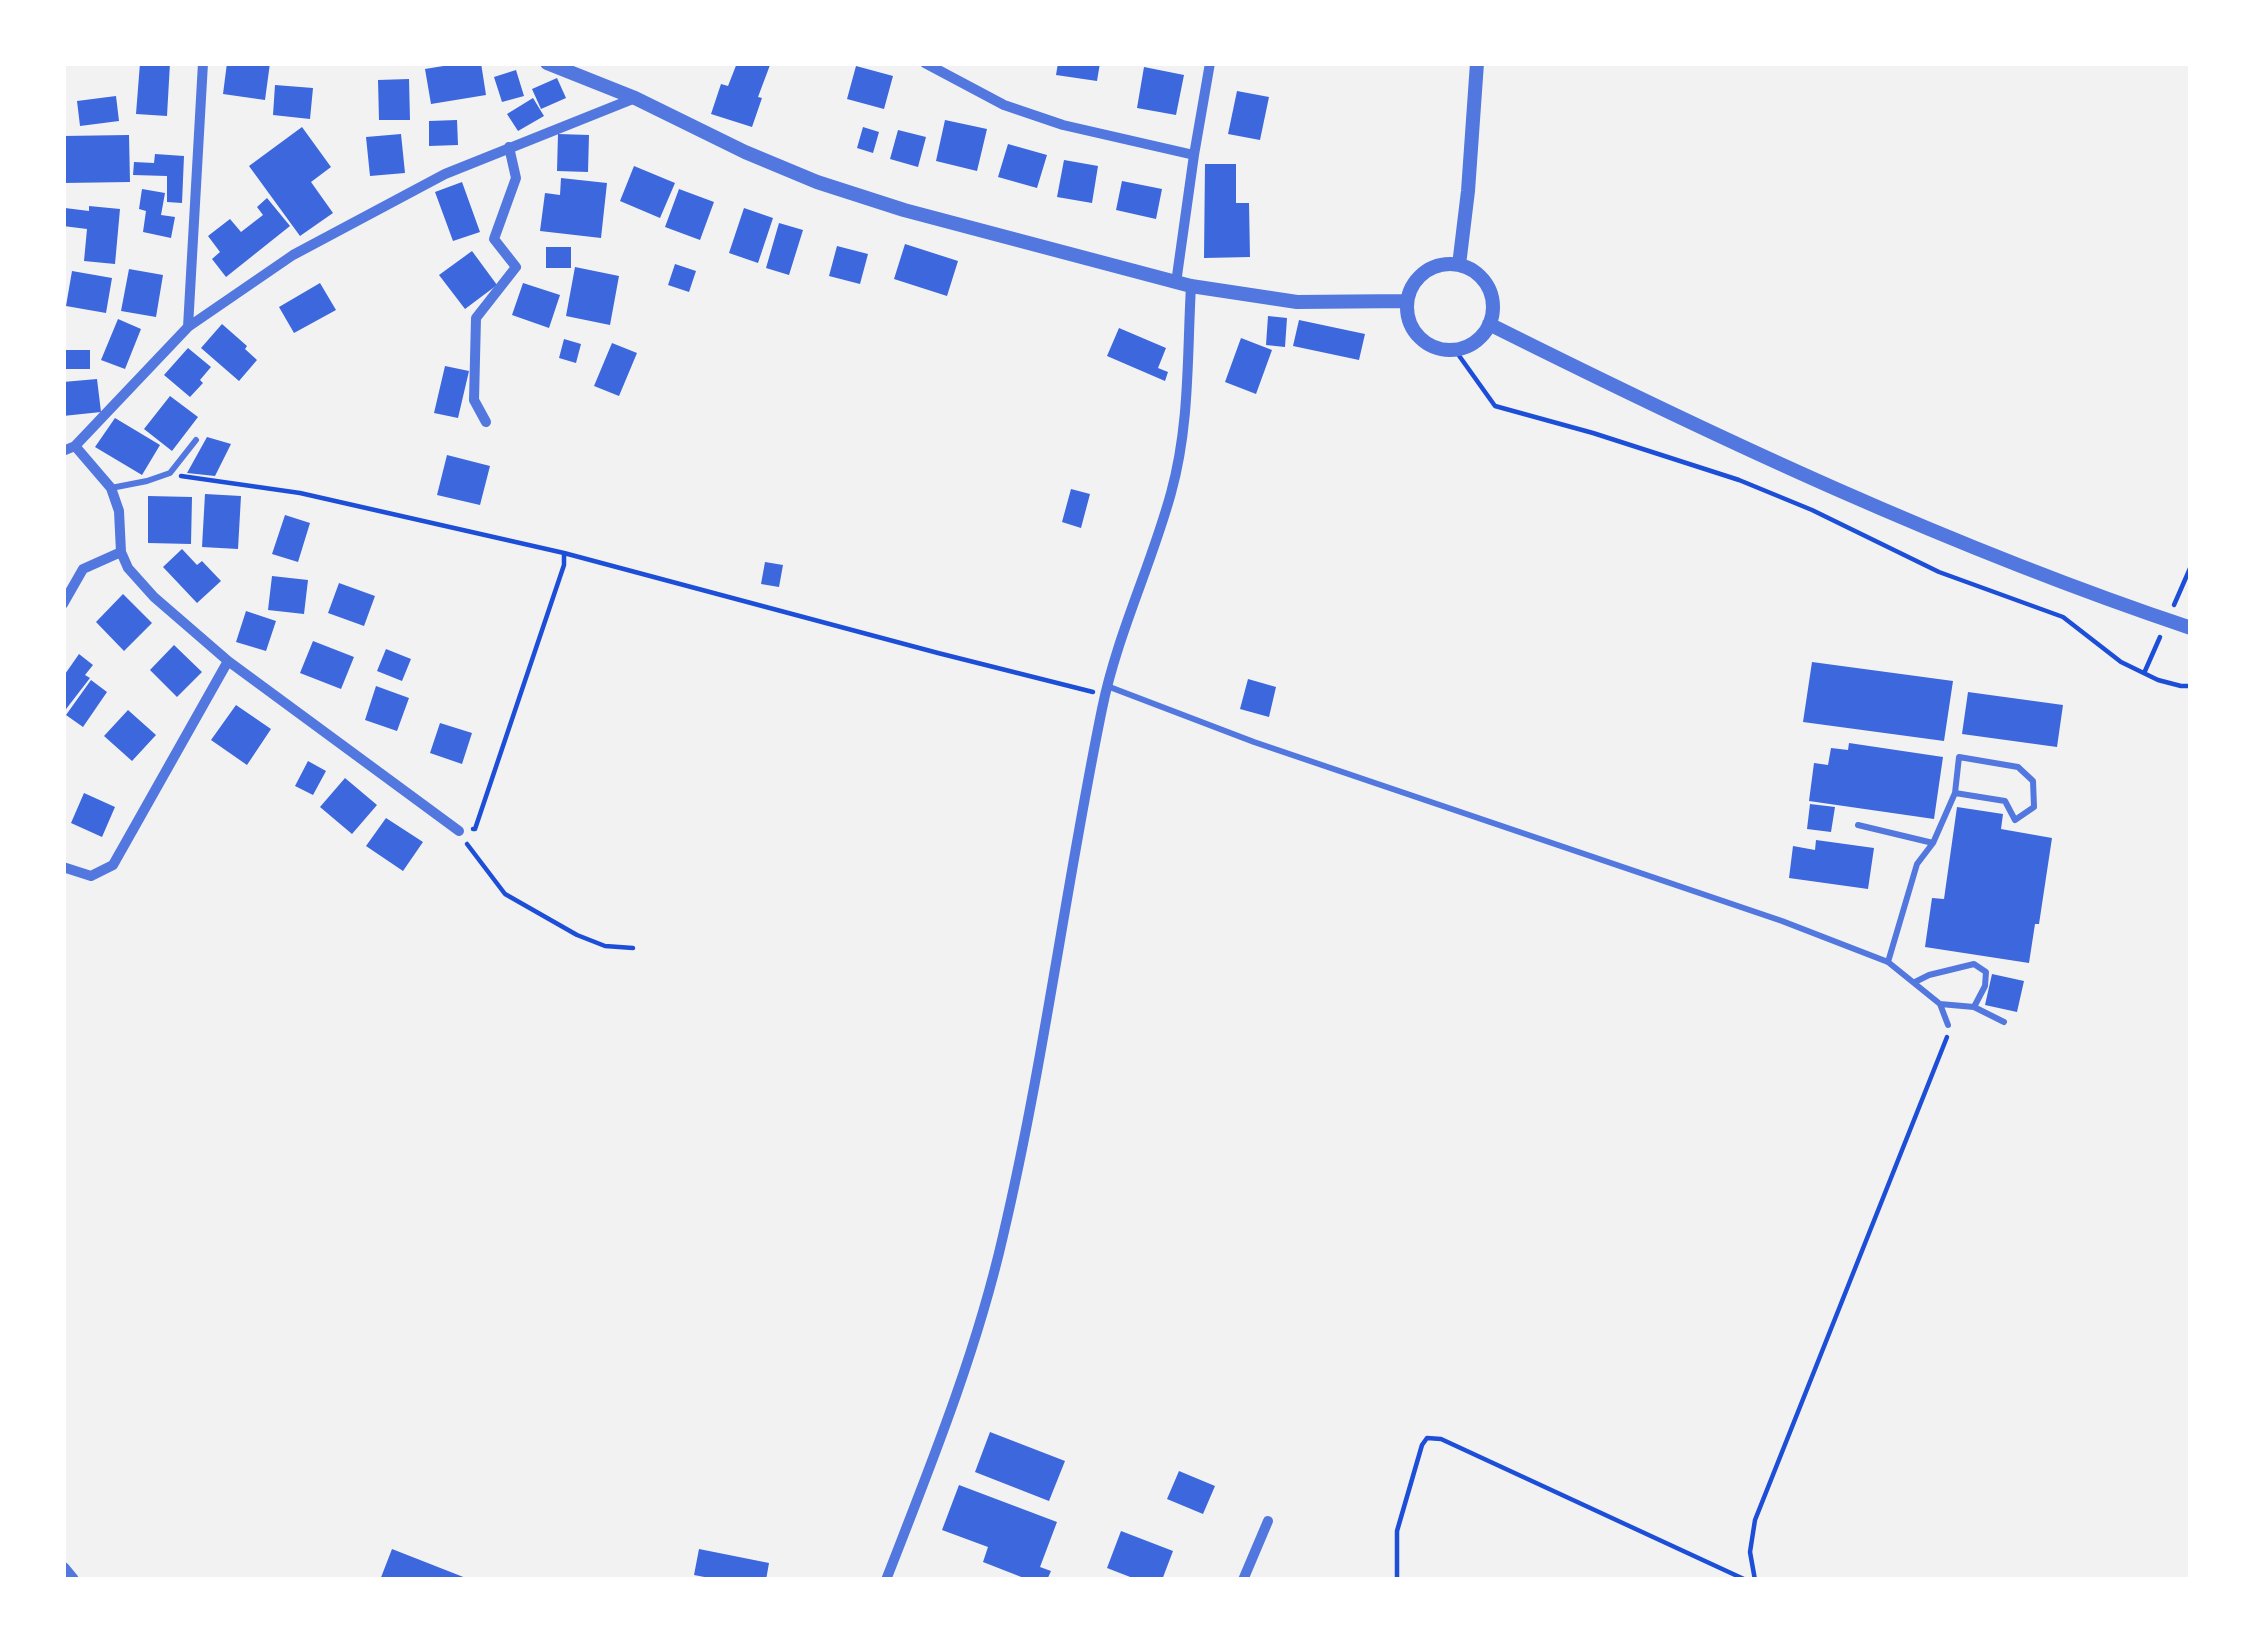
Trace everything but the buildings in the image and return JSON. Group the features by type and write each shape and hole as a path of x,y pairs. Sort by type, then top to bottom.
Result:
{"street":[{"path":"188,327 203,63"},
{"path":"547,63 817,182 904,210 1183,284 1297,302 1407,301"},
{"path":"926,63 1004,105 1063,125 1194,155"},
{"path":"886,1580 964,1372 1003,1239 1106,690 1180,452 1187,407 1183,284 1194,155 1210,63"},
{"path":"1459,265 1477,63"},
{"path":"459,831 228,661 154,597 128,568 121,552 119,511 111,488 69,449 188,327 293,255 445,174 635,98"},
{"path":"486,422 474,400 476,318 516,267 494,239 517,178 508,147"},
{"path":"1441,265 1459,265 1476,273 1488,288 1489,324 1469,346 1436,348 1419,337 1408,321 1407,301 1413,284 1425,272 1441,265"},
{"path":"1489,324 1892,513 2027,570 2191,628"},
{"path":"63,604 83,569 121,552"},
{"path":"63,866 91,876 113,865 228,661"},
{"path":"1243,1580 1268,1521"},
{"path":"63,1569 72,1580"}],"lane":[{"path":"111,488 170,473 196,440"},
{"path":"1106,690 1782,920 1888,962 1940,1004 1948,1025"},
{"path":"1888,962 1917,864 1934,843 1954,794 1959,757 2018,767 2033,781 2035,807 2015,820 2005,801 1954,794"},
{"path":"1858,825 1934,843"},
{"path":"1915,982 1974,964 1986,972 1985,986 1974,1006"},
{"path":"1940,1004 1974,1006 2004,1022"}],"path":[{"path":"1455,350 1496,406 1718,473 1812,510 1939,572 2062,617 2122,662 2191,686"},
{"path":"170,473 300,493 564,553 938,653 1106,690"},
{"path":"564,553 564,565 476,829 459,831 505,894 577,935 605,946 632,948"},
{"path":"2144,673 2191,566"},
{"path":"1755,1580 1750,1552 1755,1520 1944,1049 1948,1025"},
{"path":"1397,1580 1397,1531 1427,1438 1441,1439 1745,1580"}]}
